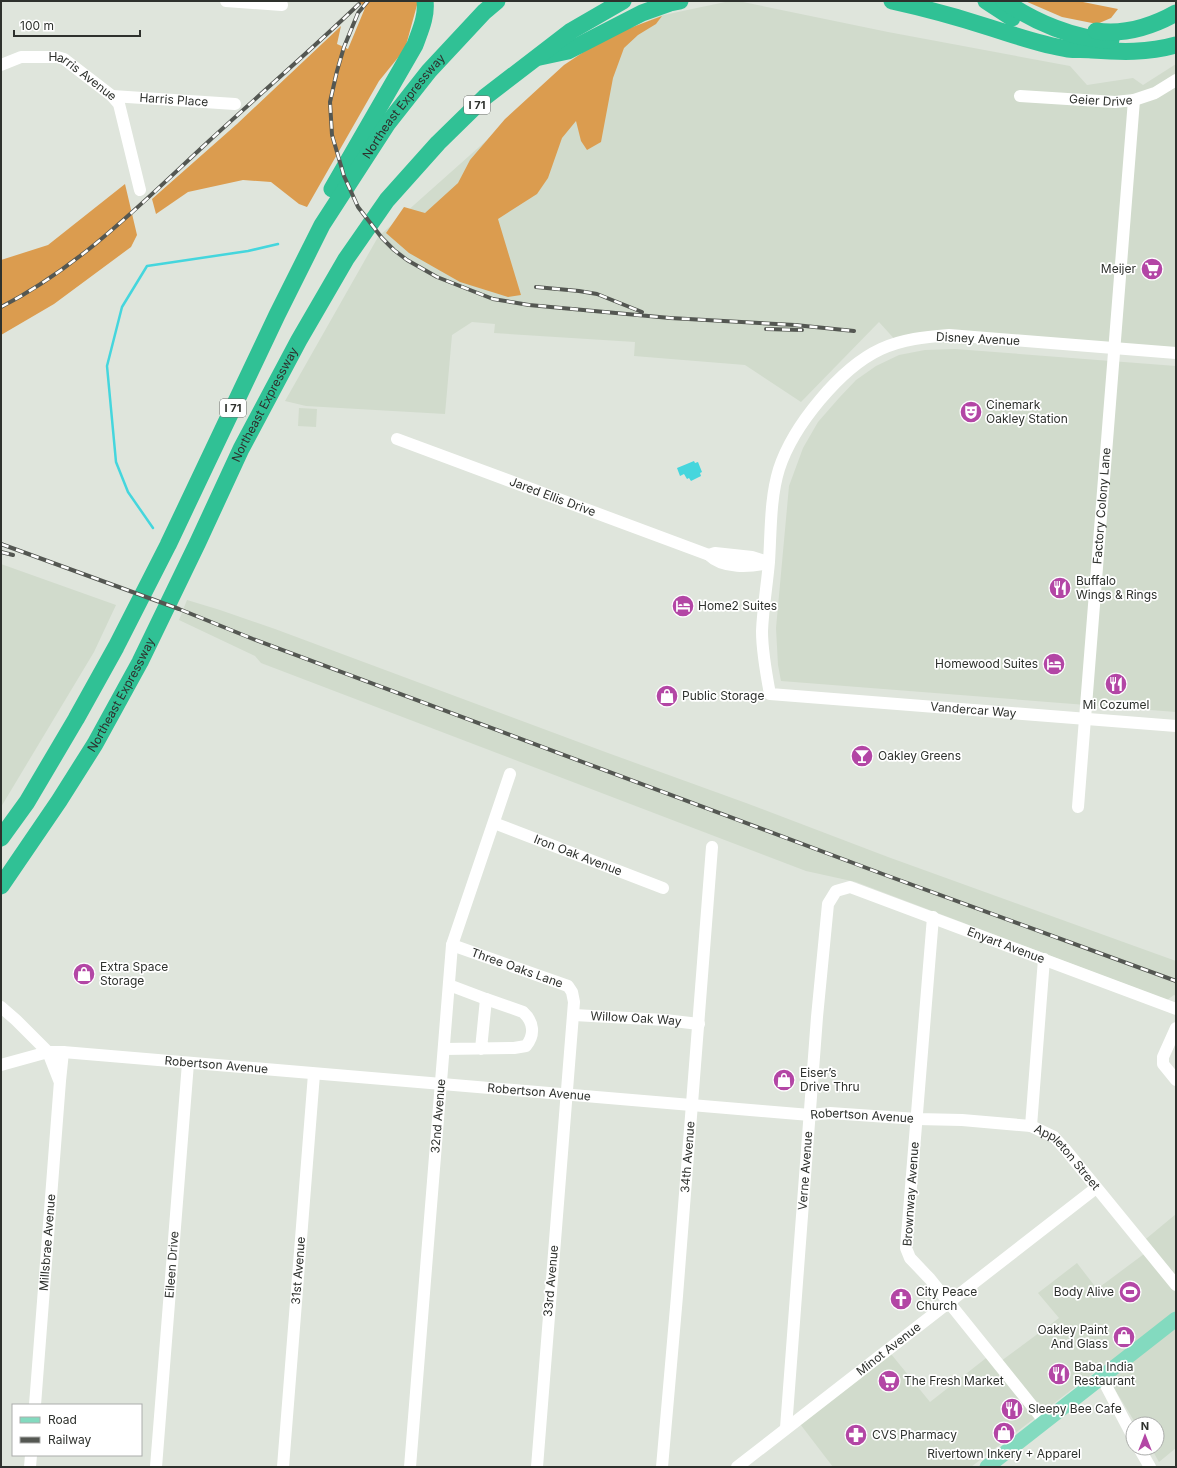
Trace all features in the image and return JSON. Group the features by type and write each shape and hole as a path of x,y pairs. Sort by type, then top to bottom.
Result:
{"highway":[{"path":"307,255 332,188 415,45 425,16 425,1"},
{"name":"Northeast Expressway","path":"1,838 27,802 116,648 168,546 277,314 322,225 388,123 428,71 484,12 497,1"},
{"name":"Northeast Expressway","path":"1,886 59,801 98,738 140,662 241,449 299,340 346,259 387,200 438,143 485,97 571,31 623,1"},
{"path":"534,58 568,51 642,13 680,1"},
{"path":"892,1 1030,40 1068,49 1139,52 1156,50 1176,44"},
{"path":"986,1 1015,20 1043,33 1090,49"},
{"path":"1004,1 1033,18 1056,29 1105,40 1141,40 1176,33"},
{"path":"1033,18 1067,28 1101,32 1118,32 1135,30 1156,24 1176,13"}],"main road":[{"path":"987,1467 1176,1319"}],"street":[{"path":"226,1 282,5"},
{"name":"Harris Avenue","path":"1,65 21,57 57,57 64,59 112,96 119,104 140,190"},
{"name":"Geier Drive","path":"1020,96 1115,102 1134,100 1155,93 1176,80"},
{"name":"Harris Place","path":"112,96 235,104"},
{"name":"Factory Colony Lane","path":"1078,807 1134,100"},
{"name":"Disney Avenue","path":"770,694 764,660 762,631 774,492 779,469 798,431 812,409 840,378 861,361 880,350 920,337 949,335 1176,353"},
{"name":"Jared Ellis Drive","path":"397,439 709,555 715,561 734,565 752,566 768,563"},
{"name":"Vandercar Way","path":"770,694 1176,726"},
{"name":"32nd Avenue","path":"410,1467 442,1085 452,945 510,774"},
{"name":"Iron Oak Avenue","path":"494,823 663,888"},
{"name":"34th Avenue","path":"662,1467 699,1024 712,847"},
{"name":"Enyart Avenue","path":"836,891 850,887 1176,1009"},
{"name":"Verne Avenue","path":"786,1428 817,1016 828,904 836,891"},
{"name":"Brownway Avenue","path":"933,917 906,1248 910,1258 930,1279 1045,1422"},
{"name":"Three Oaks Lane","path":"452,945 568,986 572,992 574,1015 566,1095"},
{"name":"Appleton Street","path":"1044,959 1031,1126 1054,1137 1065,1148 1176,1285"},
{"path":"444,1049 514,1048 526,1046 531,1039 531,1024 527,1015 523,1012 449,985"},
{"path":"481,1049 486,999"},
{"path":"1,1007 48,1052"},
{"name":"Willow Oak Way","path":"574,1015 699,1024"},
{"path":"1176,1028 1163,1057 1163,1064 1176,1080"},
{"name":"Robertson Avenue","path":"1,1065 48,1052 63,1052 691,1106 810,1115 830,1113 917,1119 962,1120 1031,1126"},
{"name":"Millsbrae Avenue","path":"48,1052 60,1081"},
{"name":"Millsbrae Avenue","path":"35,1404 63,1052"},
{"name":"Eileen Drive","path":"156,1467 188,1063"},
{"name":"31st Avenue","path":"283,1467 314,1074"},
{"name":"33rd Avenue","path":"537,1467 566,1095"},
{"name":"Minot Avenue","path":"737,1467 1096,1188"},
{"path":"1102,1378 1125,1422"},
{"path":"30,1467 31,1456"},
{"path":"1144,1456 1150,1467"}],"shaded area":[{"path":"358,1 417,1 417,5 405,49 379,81 307,207 299,204 271,182 243,180 188,192 156,214 152,199 237,124 341,26 337,44 348,49 365,8"},
{"path":"730,1 738,1 888,32 1070,66 1087,85 1133,78 1143,85 1176,64 1176,353 949,335 898,343 879,322 801,402 745,365 634,356 635,342 494,333 495,324 472,322 452,335 445,414 306,406 285,401 378,237 551,83 604,40 659,16"},
{"path":"1025,1 1078,1 1118,9 1111,18 1097,24 1062,17"},
{"path":"662,16 656,24 638,35 624,48 613,78 601,142 587,150 581,141 576,121 562,138 548,178 537,194 498,219 521,295 508,297 460,282 409,253 386,233 404,207 425,213 458,183 470,160 505,119 564,65 606,37"},
{"path":"125,184 137,235 131,247 54,304 1,335 1,260 48,245"},
{"path":"955,349 1176,366 1176,712 781,681 778,665 776,628 789,486 803,448 818,422 839,398 856,380 876,366 899,355 925,350"},
{"path":"299,408 317,409 316,427 298,426"},
{"path":"1,564 116,605 94,652 1,807"},
{"path":"187,600 275,629 888,857 1176,961 1176,996 1174,995 1167,1000 856,882 806,871 261,663 255,656 179,620"},
{"path":"1176,1214 1176,1448 1159,1462 1156,1456 1165,1456 1165,1416 1131,1416 1101,1367 971,1467 833,1467 797,1420 887,1349 930,1402 990,1355 997,1364 1059,1318 1038,1293 1077,1263 1097,1289 1148,1251 1141,1243"}],"water":[{"path":"694,461 695,463 698,462 702,472 700,473 701,476 691,481 689,478 687,479 684,474 680,476 677,468"}],"waterway":[{"path":"153,528 128,492 116,462 107,366 122,307 147,266 248,251 278,244"}],"railway":[{"path":"368,1 358,13 344,47 337,71 330,102 332,135 344,176 358,207 382,238 407,260 437,277 493,299 529,305 670,318 795,325 854,331"},
{"path":"1,307 30,291 58,272 111,231 359,4"},
{"path":"536,287 597,294 642,312"},
{"path":"766,329 802,330"},
{"path":"1,544 179,609 253,639 888,876 1176,981"},
{"path":"1,552 13,555"}],"place":[{"name":"Meijer","path":"1152,269"},
{"name":"Cinemark Oakley Station","path":"971,412"},
{"name":"Buffalo Wings & Rings","path":"1060,588"},
{"name":"Home2 Suites","path":"683,606"},
{"name":"Homewood Suites","path":"1054,664"},
{"name":"Mi Cozumel","path":"1116,684"},
{"name":"Public Storage","path":"667,696"},
{"name":"Oakley Greens","path":"862,756"},
{"name":"Extra Space Storage","path":"84,974"},
{"name":"Eiser’s Drive Thru","path":"784,1080"},
{"name":"Body Alive","path":"1130,1292"},
{"name":"City Peace Church","path":"901,1299"},
{"name":"Oakley Paint And Glass","path":"1124,1337"},
{"name":"Baba India Restaurant","path":"1059,1374"},
{"name":"The Fresh Market","path":"889,1381"},
{"name":"Sleepy Bee Cafe","path":"1012,1409"},
{"name":"Rivertown Inkery + Apparel","path":"1004,1433"},
{"name":"CVS Pharmacy","path":"856,1435"}]}
